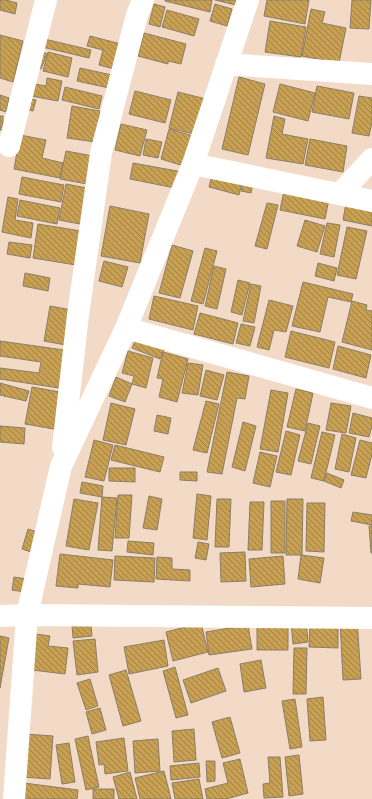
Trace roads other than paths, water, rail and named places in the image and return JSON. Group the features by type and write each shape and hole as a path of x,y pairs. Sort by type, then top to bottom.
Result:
{"street":[{"path":"9,146 46,0"},
{"path":"14,799 27,615 61,466 78,315 101,153 142,0"},
{"path":"61,466 126,328 193,164 248,0"},
{"path":"226,64 372,74"},
{"path":"340,194 372,159"},
{"path":"193,164 372,200"},
{"path":"126,328 372,398"},
{"path":"0,616 372,618"}]}
